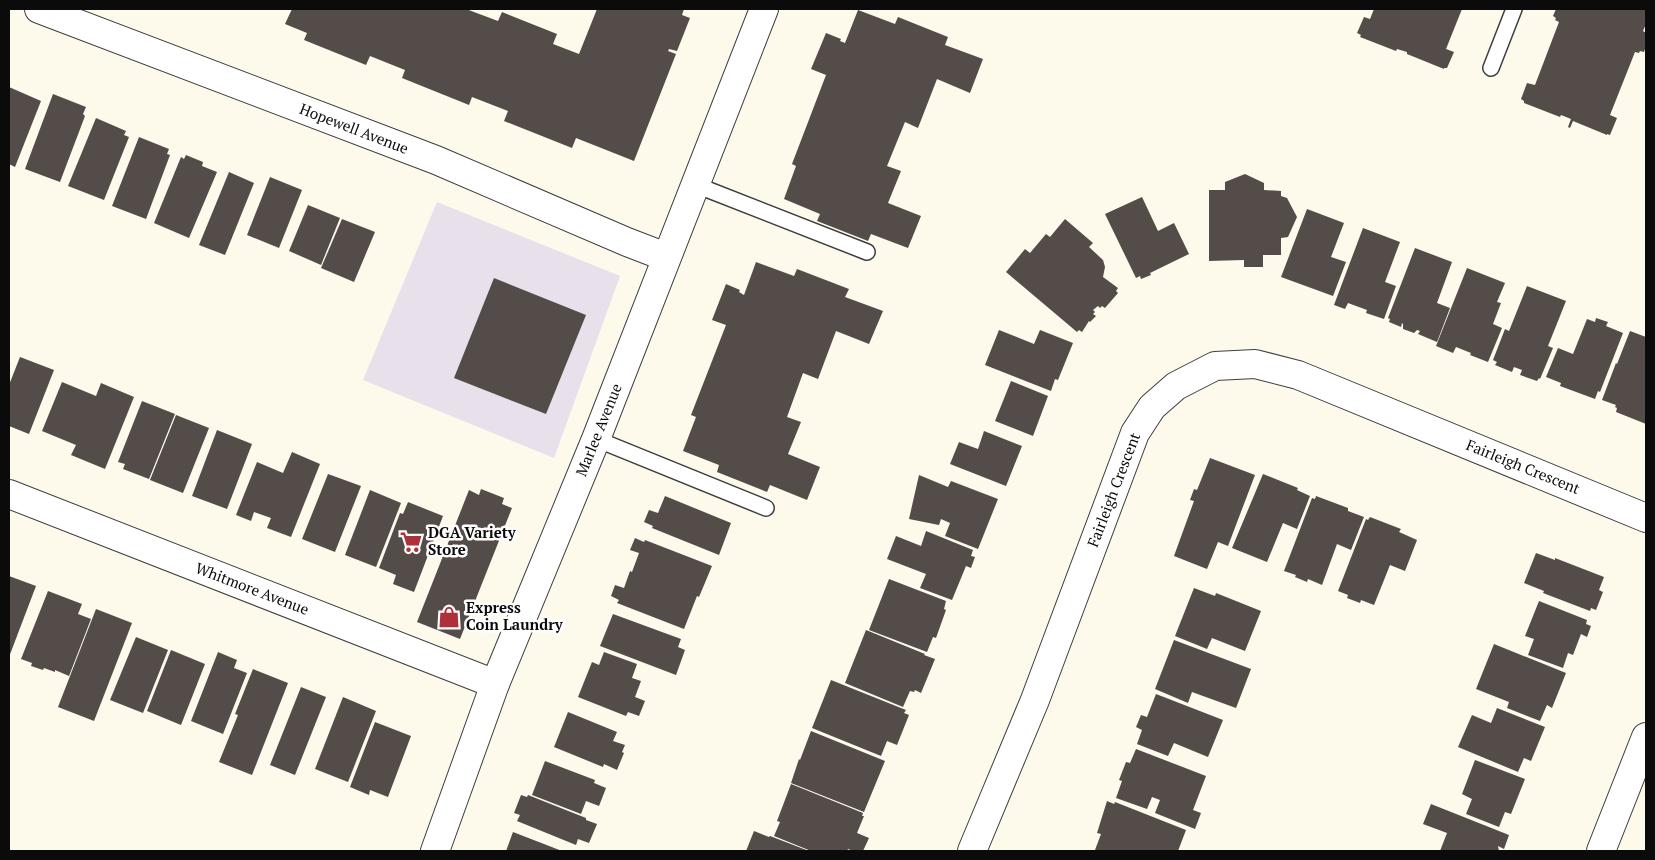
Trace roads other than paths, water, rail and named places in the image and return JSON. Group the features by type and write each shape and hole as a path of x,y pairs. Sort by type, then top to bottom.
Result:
{"street":[{"name":"Hopewell Avenue","path":"39,9 436,160 666,257"},
{"name":"Marlee Avenue","path":"435,851 496,684 596,439 764,9"},
{"name":"Fairleigh Crescent","path":"972,851 1035,700 1134,433 1152,407 1176,386 1215,366 1255,364 1298,375 1646,518"},
{"name":"Whitmore Avenue","path":"9,494 496,684"},
{"path":"1601,851 1646,737"}],"lane":[{"path":"1491,68 1514,9"},
{"path":"696,185 867,252"},
{"path":"596,439 766,508"}],"place":[{"name":"DGA Variety Store","path":"411,542"},
{"name":"Express Coin Laundry","path":"449,617"}]}
